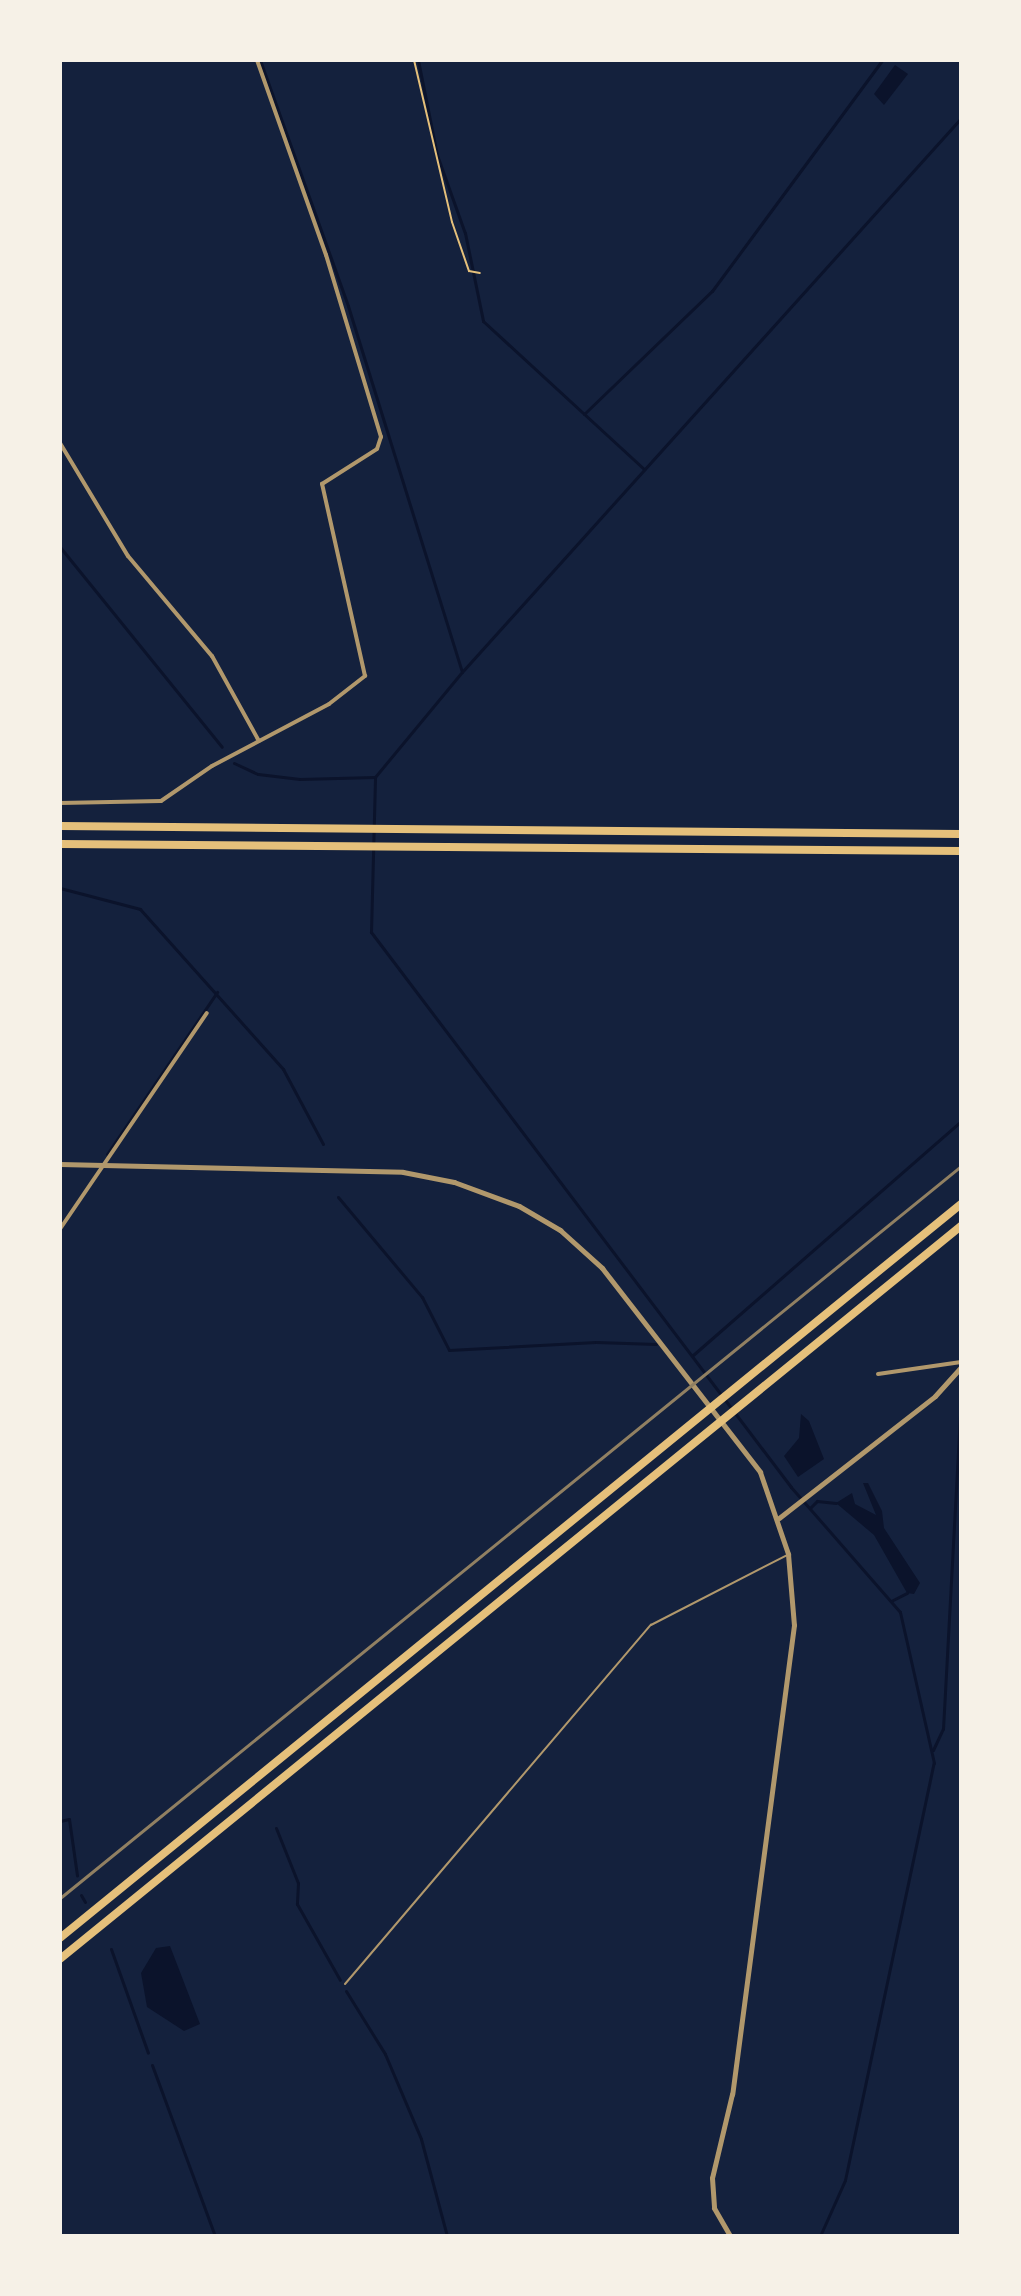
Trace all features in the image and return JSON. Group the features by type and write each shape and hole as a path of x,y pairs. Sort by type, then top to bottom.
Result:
{"highway":[{"path":"60,826 961,834"},
{"path":"60,844 391,850 961,851"},
{"path":"60,1938 961,1204"},
{"path":"60,1959 961,1226"}],"street":[{"path":"60,803 161,801 259,741 329,704 365,676 322,484 377,449 381,437 326,255 257,60"},
{"path":"60,443 128,556 212,656 259,741"},
{"path":"60,1229 207,1013"},
{"path":"60,1164 403,1172 454,1182 519,1206 560,1230 611,1278 744,1447 779,1518 788,1554 794,1606 792,1649 732,2094 712,2178 714,2208 730,2236"},
{"path":"779,1518 935,1396 961,1364"},
{"path":"878,1374 961,1364"}],"lane":[{"path":"345,1984 651,1625 788,1554"}],"path":[{"path":"414,60 452,222 469,271 479,273"}],"water":[{"path":"895,65 908,74 884,105 874,94"},
{"path":"801,1414 809,1421 824,1459 798,1477 784,1456 799,1438"},
{"path":"863,1483 868,1483 882,1511 884,1528 920,1583 914,1594 907,1593 874,1535 836,1503 852,1493 855,1504 876,1515"},
{"path":"170,1946 200,2024 184,2031 147,2007 141,1973 156,1948"}],"waterway":[{"path":"260,60 348,306 462,672"},
{"path":"418,60 437,155 465,233 483,321 644,469"},
{"path":"584,414 712,291 882,60"},
{"path":"820,2236 845,2180 934,1763 900,1612 791,1487 371,932 375,777 462,672 961,118"},
{"path":"60,547 222,747"},
{"path":"234,763 258,774 300,779 375,777"},
{"path":"60,888 140,909 283,1069 323,1144"},
{"path":"107,1154 217,992"},
{"path":"693,1355 961,1121"},
{"path":"338,1197 422,1297 449,1350 596,1342 656,1344"},
{"path":"933,1750 943,1729 961,1400"},
{"path":"810,1508 817,1501 836,1503"},
{"path":"891,1601 907,1593"},
{"path":"60,1821 69,1819 77,1875"},
{"path":"276,1828 298,1883 297,1904 340,1980"},
{"path":"81,1895 85,1902"},
{"path":"111,1949 148,2053"},
{"path":"346,1991 385,2054 421,2139 447,2236"},
{"path":"152,2065 215,2236"}],"railway":[{"path":"60,1898 961,1166"}]}
